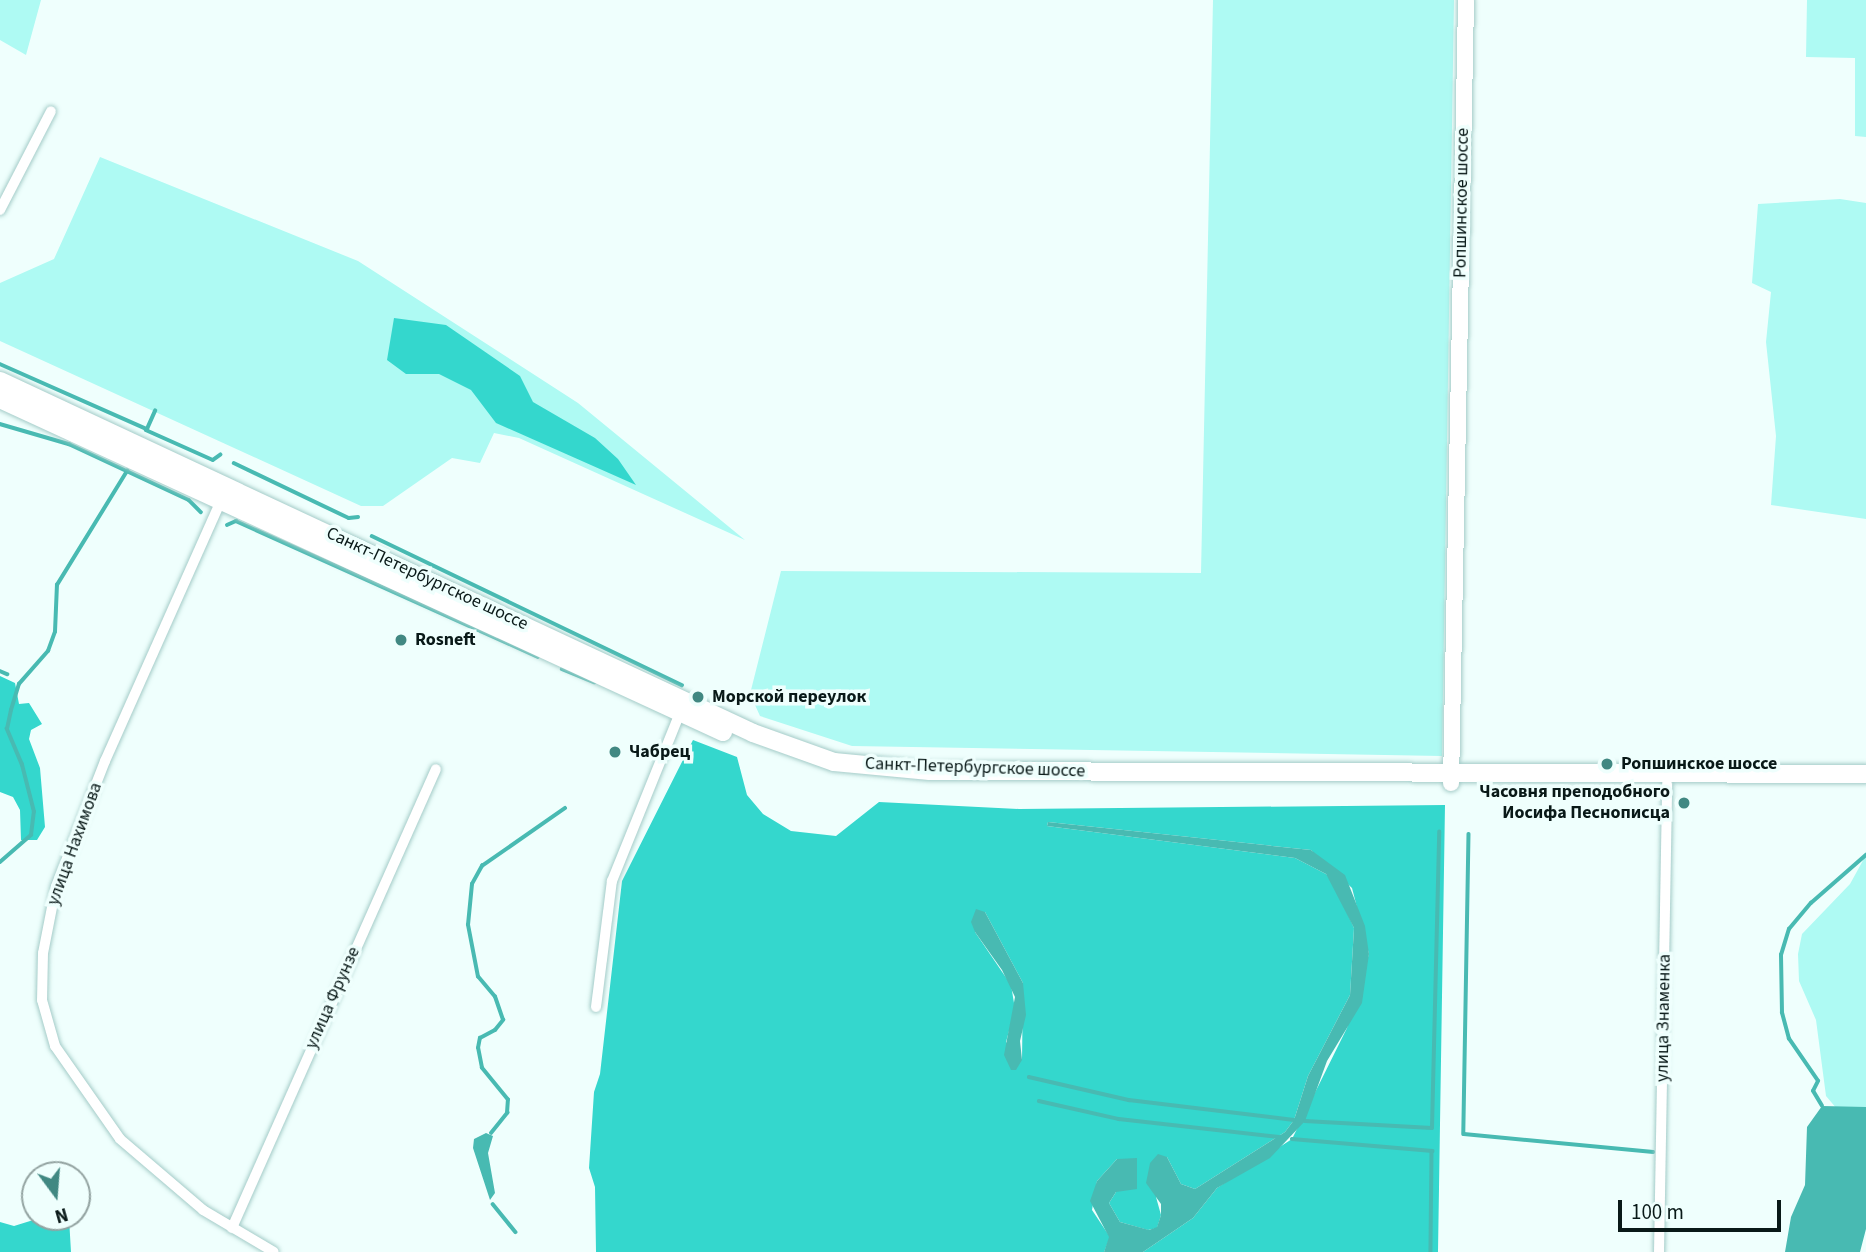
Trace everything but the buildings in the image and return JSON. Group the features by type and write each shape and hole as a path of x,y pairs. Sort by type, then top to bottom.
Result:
{"main road":[{"name":"Ропшинское шоссе","path":"1451,778 1466,0"},
{"name":"Санкт-Петербургское шоссе","path":"0,381 224,494 680,713 779,757 831,772 877,779 1865,779"},
{"name":"Санкт-Петербургское шоссе","path":"0,399 224,494 753,733 834,762 930,771 1451,778 1667,784 1865,779"}],"street":[{"path":"0,210 51,111"},
{"name":"улица Нахимова","path":"224,494 105,761 56,887 43,953 42,1000 55,1046 120,1139 167,1184 232,1228 274,1252"},
{"path":"596,1007 612,881 680,713"},
{"name":"улица Фрунзе","path":"232,1228 436,769"},
{"name":"улица Знаменка","path":"1659,1252 1667,784"}],"shaded area":[{"path":"0,0 41,0 26,55 0,40"},
{"path":"1213,0 1454,0 1442,756 852,746 760,716 750,694 781,571 1201,573"},
{"path":"1807,0 1866,0 1866,137 1855,136 1855,58 1806,57"},
{"path":"100,157 358,261 578,403 745,540 519,438 494,433 480,463 452,458 383,506 361,506 0,341 0,283 54,259"},
{"path":"1840,199 1866,203 1866,519 1771,505 1776,436 1766,342 1771,292 1752,283 1758,204"},
{"path":"394,318 446,325 520,376 533,402 595,438 618,459 636,485 496,423 471,390 439,374 406,374 387,360"},
{"path":"0,676 15,683 19,704 29,703 42,724 31,730 29,739 40,768 45,827 37,840 21,840 20,810 13,797 0,792"},
{"path":"693,740 737,757 747,795 763,814 791,831 836,836 879,802 1019,809 1445,805 1438,1252 1143,1252 1193,1218 1217,1188 1292,1139 1347,1028 1369,954 1352,888 1311,850 1048,822 1047,826 1295,858 1326,874 1334,884 1354,928 1350,995 1308,1076 1294,1120 1285,1132 1195,1189 1181,1184 1167,1157 1156,1197 1161,1215 1157,1228 1148,1230 1120,1222 1109,1203 1116,1192 1117,1159 1097,1181 1092,1210 1110,1237 1104,1252 596,1252 595,1187 589,1168 594,1092 600,1074 622,881","holes":["985,912 1023,983 1022,1060 1006,1042 1015,1009 1011,985 975,932"]},
{"path":"1048,822 1311,850 1345,875 1365,926 1369,954 1362,1003 1327,1061 1305,1121 1270,1158 1217,1188 1193,1218 1143,1252 1104,1252 1109,1237 1090,1201 1097,1181 1117,1159 1137,1158 1137,1189 1116,1192 1109,1203 1120,1222 1149,1230 1157,1227 1161,1215 1161,1204 1146,1183 1150,1163 1158,1154 1167,1157 1181,1184 1195,1189 1285,1132 1294,1120 1308,1076 1350,995 1354,928 1326,874 1295,858 1047,826"},
{"path":"1866,855 1866,1107 1837,1109 1826,1096 1816,1020 1799,981 1798,954 1802,934 1850,884"},
{"path":"976,909 985,912 1023,983 1026,1015 1020,1041 1022,1060 1016,1070 1011,1070 1004,1055 1015,997 1002,970 975,932 971,922"},
{"path":"1822,1106 1866,1107 1866,1229 1860,1252 1785,1252 1791,1217 1805,1185 1807,1127"},
{"path":"486,1133 493,1136 488,1153 495,1193 490,1200 473,1148 474,1139"},
{"path":"0,1222 14,1226 21,1224 21,1231 70,1231 71,1252 0,1252"}],"waterway":[{"path":"0,364 147,429 155,411"},
{"path":"0,424 69,444 189,500 201,512"},
{"path":"146,430 213,460 220,455"},
{"path":"234,463 349,518 358,517"},
{"path":"0,862 31,835 34,812 22,765 7,729 19,684 48,651 55,632 57,585 127,471"},
{"path":"227,525 236,521 538,657"},
{"path":"372,536 682,685"},
{"path":"562,669 594,682"},
{"path":"0,671 7,674"},
{"path":"491,1133 507,1113 508,1100 482,1068 478,1048 480,1038 495,1030 503,1020 495,997 478,977 468,925 472,884 482,866 565,808"},
{"path":"1305,1121 1432,1128 1439,832"},
{"path":"1469,834 1464,1134 1653,1152"},
{"path":"1822,1106 1813,1091 1818,1081 1789,1039 1782,1013 1781,955 1789,929 1811,903 1866,855"},
{"path":"1029,1077 1129,1100 1294,1120"},
{"path":"1039,1101 1119,1119 1279,1137"},
{"path":"1292,1139 1432,1151 1431,1252"},
{"path":"493,1204 516,1232"}],"place":[{"name":"Rosneft","path":"401,640"},
{"name":"Морской переулок","path":"698,697"},
{"name":"Чабрец","path":"615,752"},
{"name":"Ропшинское шоссе","path":"1607,764"},
{"name":"Часовня преподобного Иосифа Песнописца","path":"1684,803"}]}
